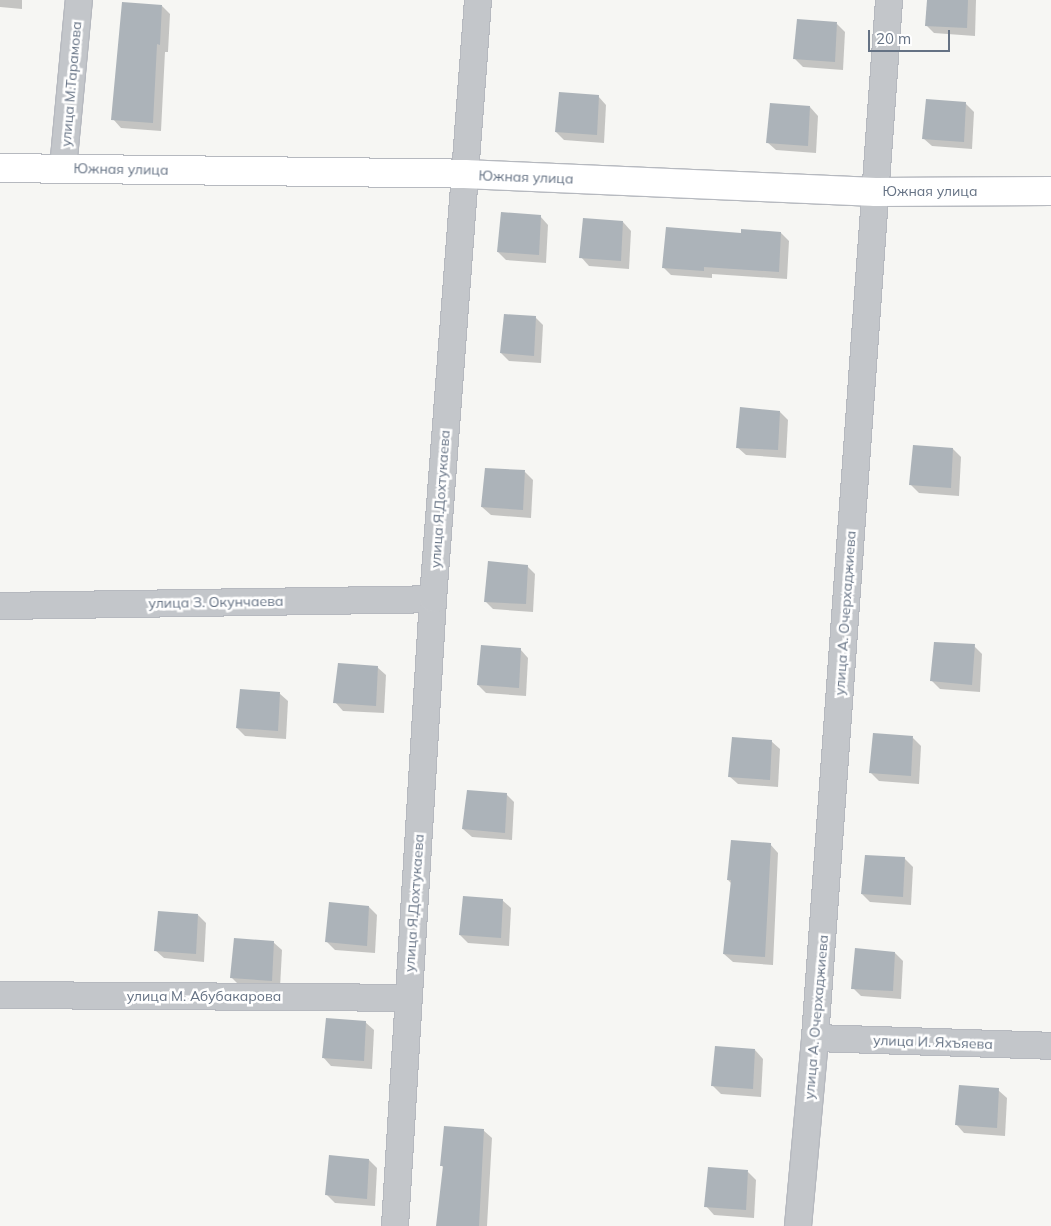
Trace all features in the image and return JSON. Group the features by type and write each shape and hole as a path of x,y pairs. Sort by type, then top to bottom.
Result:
{"main road":[{"name":"Южная улица","path":"0,168 464,174 876,192 1051,191"}],"street":[{"name":"улица М.Тарамова","path":"63,168 78,0"},
{"name":"улица Я.Дохтукаева","path":"395,1226 432,599 478,0"},
{"name":"улица А. Очерхаджиева","path":"798,1226 815,1038 889,0"},
{"name":"улица З. Окунчаева","path":"0,606 432,599"},
{"name":"улица М. Абубакарова","path":"0,995 408,998"},
{"name":"улица И. Яхъяева","path":"815,1038 1051,1046"}],"building":[{"path":"927,0 968,0 967,28 925,26"},
{"path":"122,2 162,5 160,45 157,44 153,123 111,120"},
{"path":"797,19 837,22 835,62 793,59"},
{"path":"559,92 599,95 597,135 555,132"},
{"path":"926,99 966,102 964,142 922,139"},
{"path":"770,103 810,106 808,146 766,143"},
{"path":"501,212 541,215 539,255 497,252"},
{"path":"583,218 623,221 621,261 579,258"},
{"path":"666,227 741,233 741,229 781,232 779,272 704,267 704,271 662,268"},
{"path":"504,314 536,316 534,356 500,353"},
{"path":"740,407 780,411 778,450 736,448"},
{"path":"913,445 953,448 951,488 909,485"},
{"path":"485,468 525,470 523,510 481,507"},
{"path":"488,561 528,565 526,604 484,602"},
{"path":"934,642 975,644 972,685 930,681"},
{"path":"481,645 521,648 519,688 477,685"},
{"path":"338,663 378,666 376,706 333,703"},
{"path":"240,689 280,692 278,731 236,728"},
{"path":"873,733 913,736 911,776 869,773"},
{"path":"732,737 772,740 770,780 728,777"},
{"path":"467,790 507,793 505,833 462,829"},
{"path":"731,840 771,843 765,957 723,954 731,880 727,880"},
{"path":"865,855 905,857 903,897 861,894"},
{"path":"463,896 503,899 501,938 459,935"},
{"path":"329,902 369,906 367,946 325,942"},
{"path":"158,911 198,914 196,954 154,951"},
{"path":"234,938 274,941 272,981 230,978"},
{"path":"855,948 895,952 893,991 851,989"},
{"path":"326,1018 366,1021 364,1061 322,1058"},
{"path":"715,1046 755,1049 753,1089 711,1086"},
{"path":"959,1085 999,1088 997,1128 955,1125"},
{"path":"444,1126 484,1129 479,1226 436,1226 443,1166 440,1166"},
{"path":"329,1155 369,1159 367,1199 325,1195"},
{"path":"708,1167 748,1170 746,1210 704,1207"}]}
